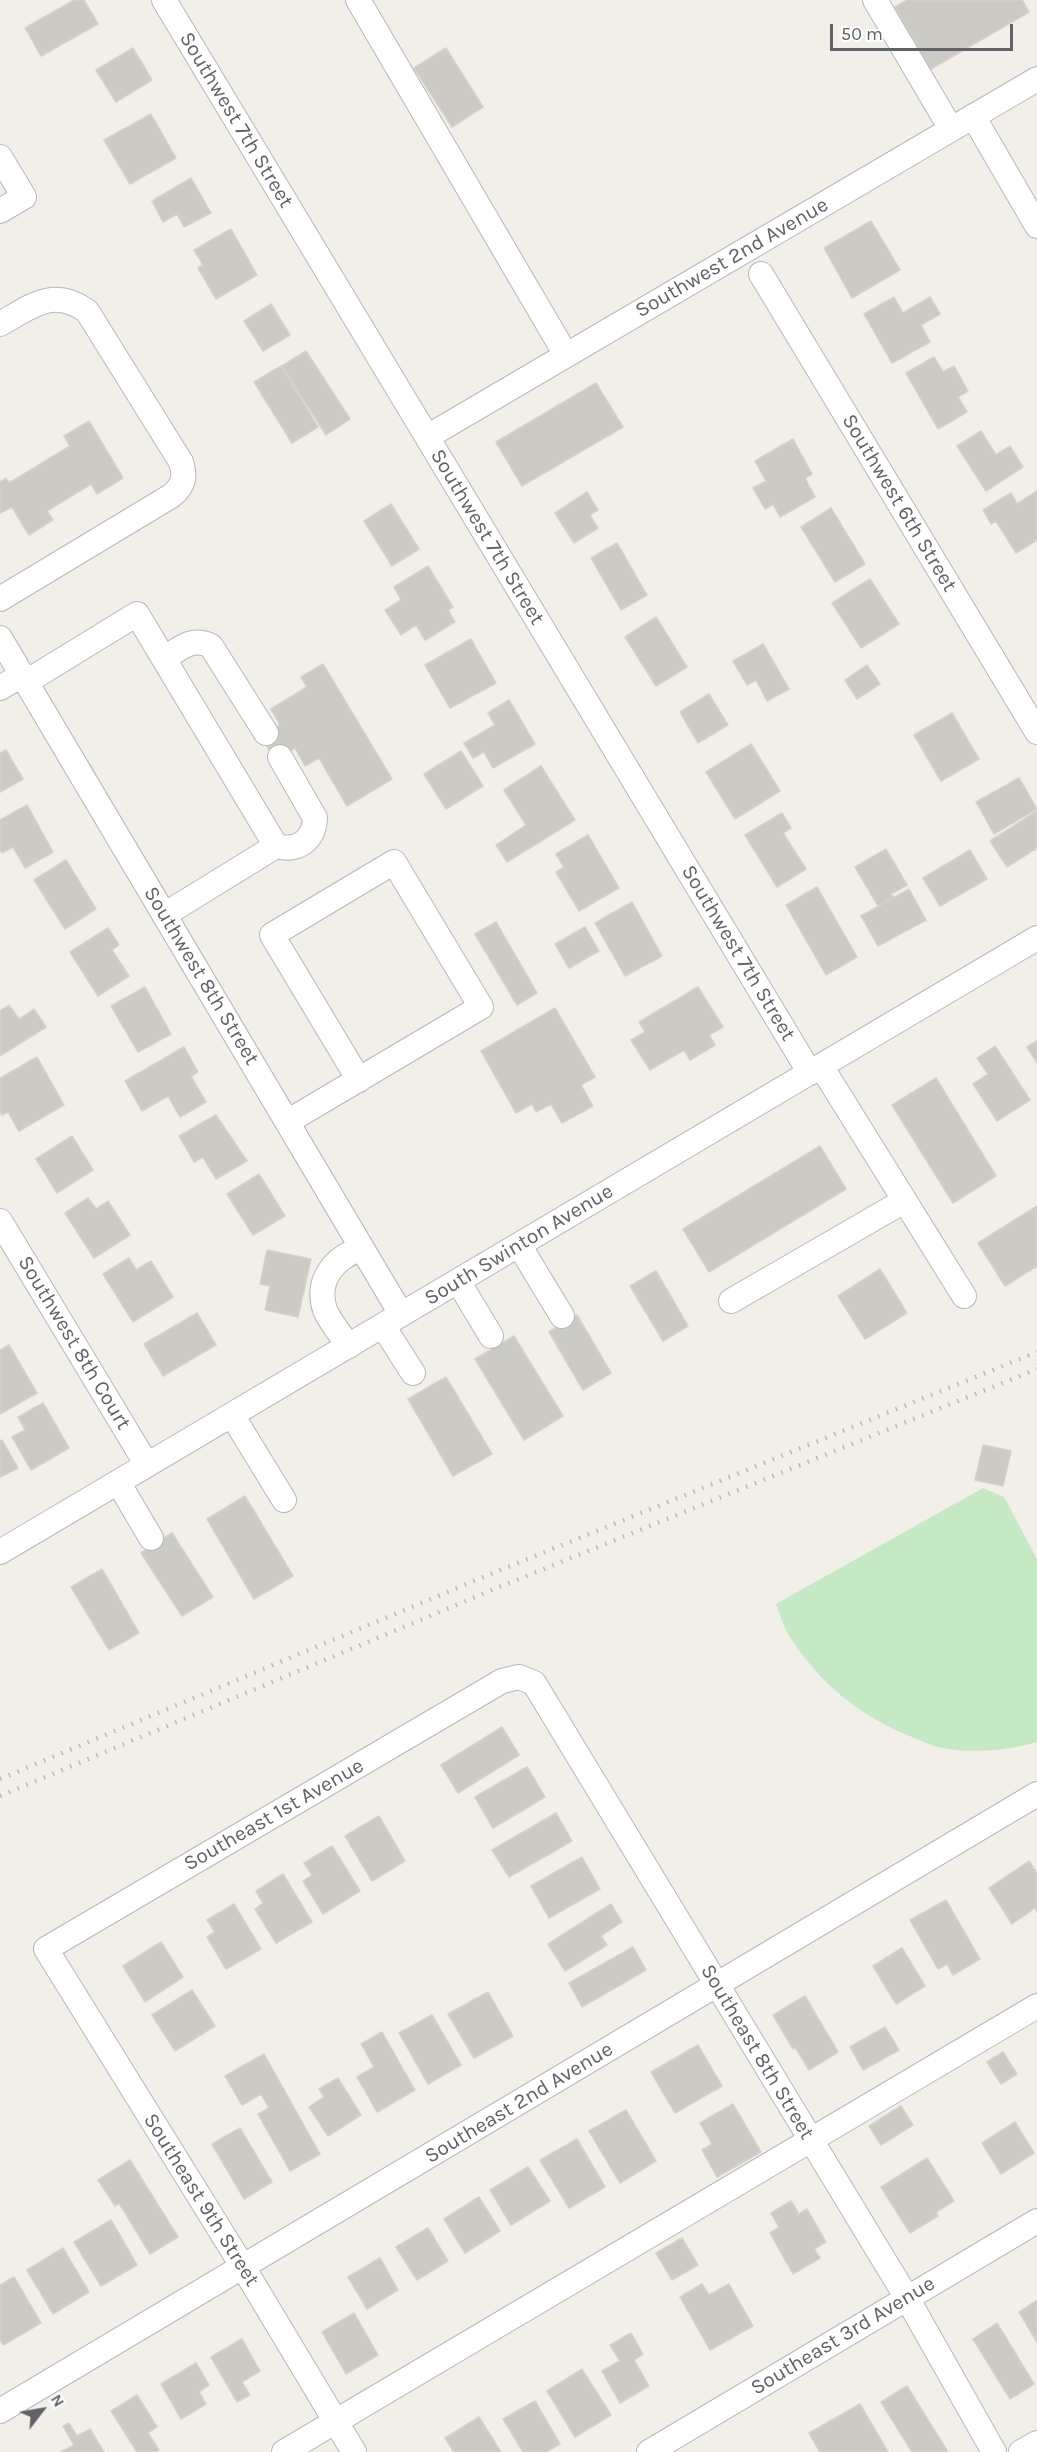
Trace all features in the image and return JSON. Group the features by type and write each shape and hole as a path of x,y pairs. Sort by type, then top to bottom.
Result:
{"street":[{"name":"Southwest 7th Street","path":"164,0 427,437 816,1070 904,1201 964,1296"},
{"path":"358,0 566,355"},
{"path":"875,0 951,129"},
{"name":"Southwest 2nd Avenue","path":"427,437 1037,79"},
{"path":"973,116 1037,226"},
{"path":"0,157 24,197 0,211"},
{"name":"Southwest 6th Street","path":"761,274 1037,732"},
{"path":"0,324 47,299 61,298 87,311 181,462 184,477 177,491 171,496 0,599"},
{"path":"0,688 24,678 137,614 276,846"},
{"name":"Southwest 8th Street","path":"0,638 361,1249 413,1373"},
{"path":"164,659 190,642 197,641 211,646 266,733"},
{"path":"164,915 276,846 292,848 307,841 315,826 315,818 280,757"},
{"path":"287,1122 358,1080 481,1007 394,862 272,934 358,1080"},
{"name":"South Swinton Avenue","path":"0,1552 1037,938"},
{"path":"731,1301 904,1201"},
{"name":"Southwest 8th Court","path":"0,1221 147,1465"},
{"path":"519,1245 562,1316"},
{"path":"349,1346 326,1311 323,1284 328,1271 337,1260 361,1249"},
{"path":"458,1281 491,1336"},
{"path":"232,1415 284,1500"},
{"path":"118,1482 151,1538"},
{"name":"Southeast 8th Street","path":"502,1681 519,1677 534,1683 907,2298 994,2452"},
{"name":"Southeast 1st Avenue","path":"46,1949 502,1681"},
{"name":"Southeast 2nd Avenue","path":"0,2411 1037,1794"},
{"name":"Southeast 9th Street","path":"46,1949 243,2267 354,2452"},
{"path":"284,2452 1037,2006"},
{"name":"Southeast 3rd Avenue","path":"649,2452 1037,2221"},
{"path":"1021,2452 1037,2442"}],"green space":[{"path":"983,1488 1004,1497 1037,1559 1037,1742 1013,1748 975,1751 935,1746 893,1729 841,1696 812,1667 800,1651 786,1631 776,1604"}],"building":[{"path":"74,0 84,0 98,24 41,56 25,28"},
{"path":"907,0 1022,0 1029,12 931,69 895,7"},
{"path":"133,48 152,80 116,102 96,70"},
{"path":"446,48 483,107 452,127 414,68"},
{"path":"151,114 176,158 130,184 104,140"},
{"path":"191,178 211,213 184,227 177,214 163,222 152,201"},
{"path":"871,221 900,270 852,298 824,248"},
{"path":"231,229 257,275 216,299 198,268 203,265 194,250"},
{"path":"894,297 903,313 930,297 940,314 921,325 930,342 892,363 864,314"},
{"path":"271,304 290,335 263,351 244,321"},
{"path":"306,351 350,419 326,435 282,366"},
{"path":"934,357 943,372 954,366 968,391 958,397 967,412 938,429 906,373"},
{"path":"281,366 318,427 292,443 254,382"},
{"path":"596,383 623,427 522,486 496,442"},
{"path":"89,421 123,478 97,494 91,484 47,511 53,520 29,535 12,507 0,513 0,482 6,478 9,483 70,446 64,436"},
{"path":"981,431 996,455 1010,446 1023,467 986,491 957,446"},
{"path":"793,439 812,474 805,478 815,497 780,517 773,504 765,509 753,488 766,481 755,461"},
{"path":"1037,491 1037,540 1016,553 996,521 991,524 983,510 1011,493 1017,504"},
{"path":"587,492 598,510 590,515 598,528 574,543 555,513"},
{"path":"391,504 419,549 392,566 364,521"},
{"path":"831,508 865,564 835,582 801,527"},
{"path":"617,543 647,595 621,610 591,558"},
{"path":"428,566 453,607 448,610 455,622 425,640 416,625 401,635 385,610 401,600 394,587"},
{"path":"870,579 899,624 861,648 832,603"},
{"path":"656,617 687,667 656,686 625,637"},
{"path":"471,639 496,683 450,708 425,665"},
{"path":"763,644 789,689 767,701 756,680 747,685 733,661"},
{"path":"323,664 392,779 347,806 319,758 305,766 295,748 275,760 261,736 280,725 271,709 307,687 301,677"},
{"path":"867,665 880,684 857,699 845,680"},
{"path":"709,694 728,725 698,743 680,712"},
{"path":"509,700 535,744 493,768 484,752 473,758 464,743 495,725 488,713"},
{"path":"952,713 979,759 941,781 914,735"},
{"path":"751,744 780,791 735,819 706,772"},
{"path":"6,750 23,779 0,792 0,753"},
{"path":"461,751 483,786 446,809 424,774"},
{"path":"541,766 575,820 507,862 496,845 526,825 504,790"},
{"path":"1019,778 1037,809 994,834 976,802"},
{"path":"27,805 53,852 25,868 13,847 2,853 0,850 0,820"},
{"path":"1037,811 1037,848 1007,867 990,841"},
{"path":"782,813 791,828 783,833 806,869 777,887 745,835"},
{"path":"588,835 619,888 579,911 556,872 564,867 556,854"},
{"path":"886,849 907,885 891,894 893,897 878,906 855,867"},
{"path":"970,850 987,879 940,906 923,878"},
{"path":"66,860 96,909 65,929 34,880"},
{"path":"817,887 857,957 826,975 786,905"},
{"path":"909,889 926,920 878,946 861,916"},
{"path":"632,902 662,956 625,976 595,923"},
{"path":"496,922 537,993 517,1005 475,934"},
{"path":"585,927 599,951 569,968 555,944"},
{"path":"108,928 119,945 112,950 129,976 98,996 70,952"},
{"path":"145,987 171,1034 138,1052 111,1006"},
{"path":"698,987 723,1027 709,1035 715,1045 690,1060 684,1050 650,1070 631,1040 645,1032 639,1022"},
{"path":"9,1005 19,1019 34,1009 46,1027 0,1056 0,1011"},
{"path":"555,1008 595,1077 581,1085 593,1106 562,1123 551,1104 536,1112 532,1104 516,1113 481,1051"},
{"path":"1037,1041 1037,1063 1027,1047"},
{"path":"995,1046 1030,1100 997,1121 973,1084 988,1074 977,1058"},
{"path":"184,1047 198,1072 191,1076 206,1102 180,1117 168,1096 142,1111 125,1081"},
{"path":"37,1057 64,1105 19,1131 8,1112 2,1115 0,1112 0,1078"},
{"path":"936,1078 996,1176 953,1203 892,1105"},
{"path":"216,1115 247,1161 216,1179 203,1157 194,1162 179,1136"},
{"path":"72,1136 93,1170 57,1193 36,1159"},
{"path":"820,1146 846,1189 709,1272 683,1229"},
{"path":"259,1174 285,1216 253,1235 227,1194"},
{"path":"88,1198 96,1209 108,1201 130,1235 94,1258 65,1213"},
{"path":"1037,1206 1037,1266 1005,1286 978,1243"},
{"path":"267,1250 311,1259 298,1317 265,1310 270,1286 260,1284"},
{"path":"129,1258 136,1270 151,1261 173,1297 133,1322 103,1274"},
{"path":"880,1269 907,1313 865,1339 838,1296"},
{"path":"656,1271 688,1326 663,1341 630,1286"},
{"path":"197,1313 216,1345 163,1376 144,1344"},
{"path":"577,1315 611,1373 583,1390 549,1332"},
{"path":"514,1336 563,1416 524,1440 475,1359"},
{"path":"9,1345 37,1393 0,1414 0,1350"},
{"path":"446,1377 492,1454 453,1476 408,1399"},
{"path":"43,1403 69,1448 31,1470 12,1437 25,1430 18,1417"},
{"path":"2,1440 18,1468 0,1477 0,1441"},
{"path":"983,1445 1011,1451 1003,1486 975,1480"},
{"path":"245,1496 293,1576 254,1599 207,1519"},
{"path":"172,1533 213,1597 182,1616 141,1553"},
{"path":"102,1569 139,1633 109,1650 71,1587"},
{"path":"502,1727 519,1755 458,1793 441,1765"},
{"path":"527,1767 545,1797 493,1828 475,1797"},
{"path":"556,1813 572,1841 509,1877 492,1850"},
{"path":"379,1816 405,1861 372,1881 345,1836"},
{"path":"332,1846 360,1891 323,1914 303,1881 312,1875 304,1863"},
{"path":"582,1857 600,1889 549,1918 531,1886"},
{"path":"1029,1861 1037,1873 1037,1912 1035,1908 1012,1924 989,1888"},
{"path":"283,1874 312,1922 276,1943 255,1909 263,1903 256,1891"},
{"path":"946,1900 980,1959 953,1975 947,1964 938,1969 910,1920"},
{"path":"234,1904 261,1949 226,1969 207,1937 215,1932 207,1920"},
{"path":"611,1904 622,1922 601,1936 607,1945 565,1971 548,1944"},
{"path":"161,1942 183,1977 145,2002 123,1966"},
{"path":"633,1947 646,1970 582,2007 569,1983"},
{"path":"902,1948 925,1986 896,2004 873,1966"},
{"path":"192,1990 215,2026 175,2051 152,2015"},
{"path":"488,1992 513,2036 474,2058 448,2014"},
{"path":"805,1996 838,2052 809,2070 795,2047 793,2049 773,2015"},
{"path":"432,2015 461,2065 428,2084 399,2033"},
{"path":"885,2027 899,2050 863,2070 850,2047"},
{"path":"382,2032 415,2090 377,2112 357,2077 374,2067 361,2044"},
{"path":"698,2045 722,2086 675,2113 651,2072"},
{"path":"1003,2052 1017,2074 1001,2084 987,2062"},
{"path":"264,2054 320,2154 290,2171 258,2114 269,2108 261,2094 242,2105 225,2076"},
{"path":"338,2078 361,2115 328,2136 309,2107 324,2097 319,2089"},
{"path":"733,2104 761,2152 717,2177 702,2150 712,2144 700,2123"},
{"path":"901,2106 913,2125 881,2145 869,2126"},
{"path":"626,2110 656,2161 620,2183 589,2131"},
{"path":"1015,2122 1034,2153 1001,2174 982,2143"},
{"path":"240,2128 272,2182 244,2199 212,2144"},
{"path":"577,2139 605,2187 569,2208 540,2160"},
{"path":"927,2158 954,2201 936,2212 938,2216 910,2233 881,2187"},
{"path":"130,2160 178,2237 150,2254 119,2203 115,2206 98,2180"},
{"path":"528,2167 550,2201 511,2225 490,2190"},
{"path":"479,2197 500,2231 465,2253 444,2219"},
{"path":"791,2201 799,2214 807,2209 826,2242 814,2249 820,2258 793,2274 770,2233 779,2227 771,2213"},
{"path":"111,2220 137,2265 101,2286 74,2242"},
{"path":"428,2228 448,2261 417,2280 396,2247"},
{"path":"682,2238 698,2265 672,2280 656,2253"},
{"path":"63,2248 89,2292 53,2314 27,2270"},
{"path":"380,2258 398,2290 367,2309 348,2277"},
{"path":"14,2277 41,2323 3,2345 0,2339 0,2285"},
{"path":"702,2284 709,2295 729,2284 753,2326 710,2350 680,2297"},
{"path":"1037,2300 1037,2342 1019,2312"},
{"path":"354,2313 378,2355 346,2374 322,2332"},
{"path":"997,2323 1034,2384 1010,2399 973,2339"},
{"path":"631,2333 643,2354 634,2360 649,2386 620,2403 602,2371 620,2361 610,2345"},
{"path":"242,2339 260,2371 242,2382 250,2395 237,2402 211,2357"},
{"path":"196,2363 209,2385 199,2392 206,2404 181,2419 161,2384"},
{"path":"582,2369 611,2415 575,2437 547,2391"},
{"path":"907,2386 948,2452 912,2452 881,2402"},
{"path":"137,2395 157,2427 148,2433 159,2450 156,2452 137,2452 111,2411"},
{"path":"535,2401 560,2444 546,2452 523,2452 503,2419"},
{"path":"860,2404 888,2452 820,2452 809,2433"},
{"path":"479,2417 501,2452 454,2452 445,2438"},
{"path":"69,2423 77,2436 90,2429 104,2452 61,2452 74,2445 63,2426"}],"railway":[{"path":"0,1779 486,1576 1037,1352"},
{"path":"0,1796 492,1590 1037,1369"}]}
